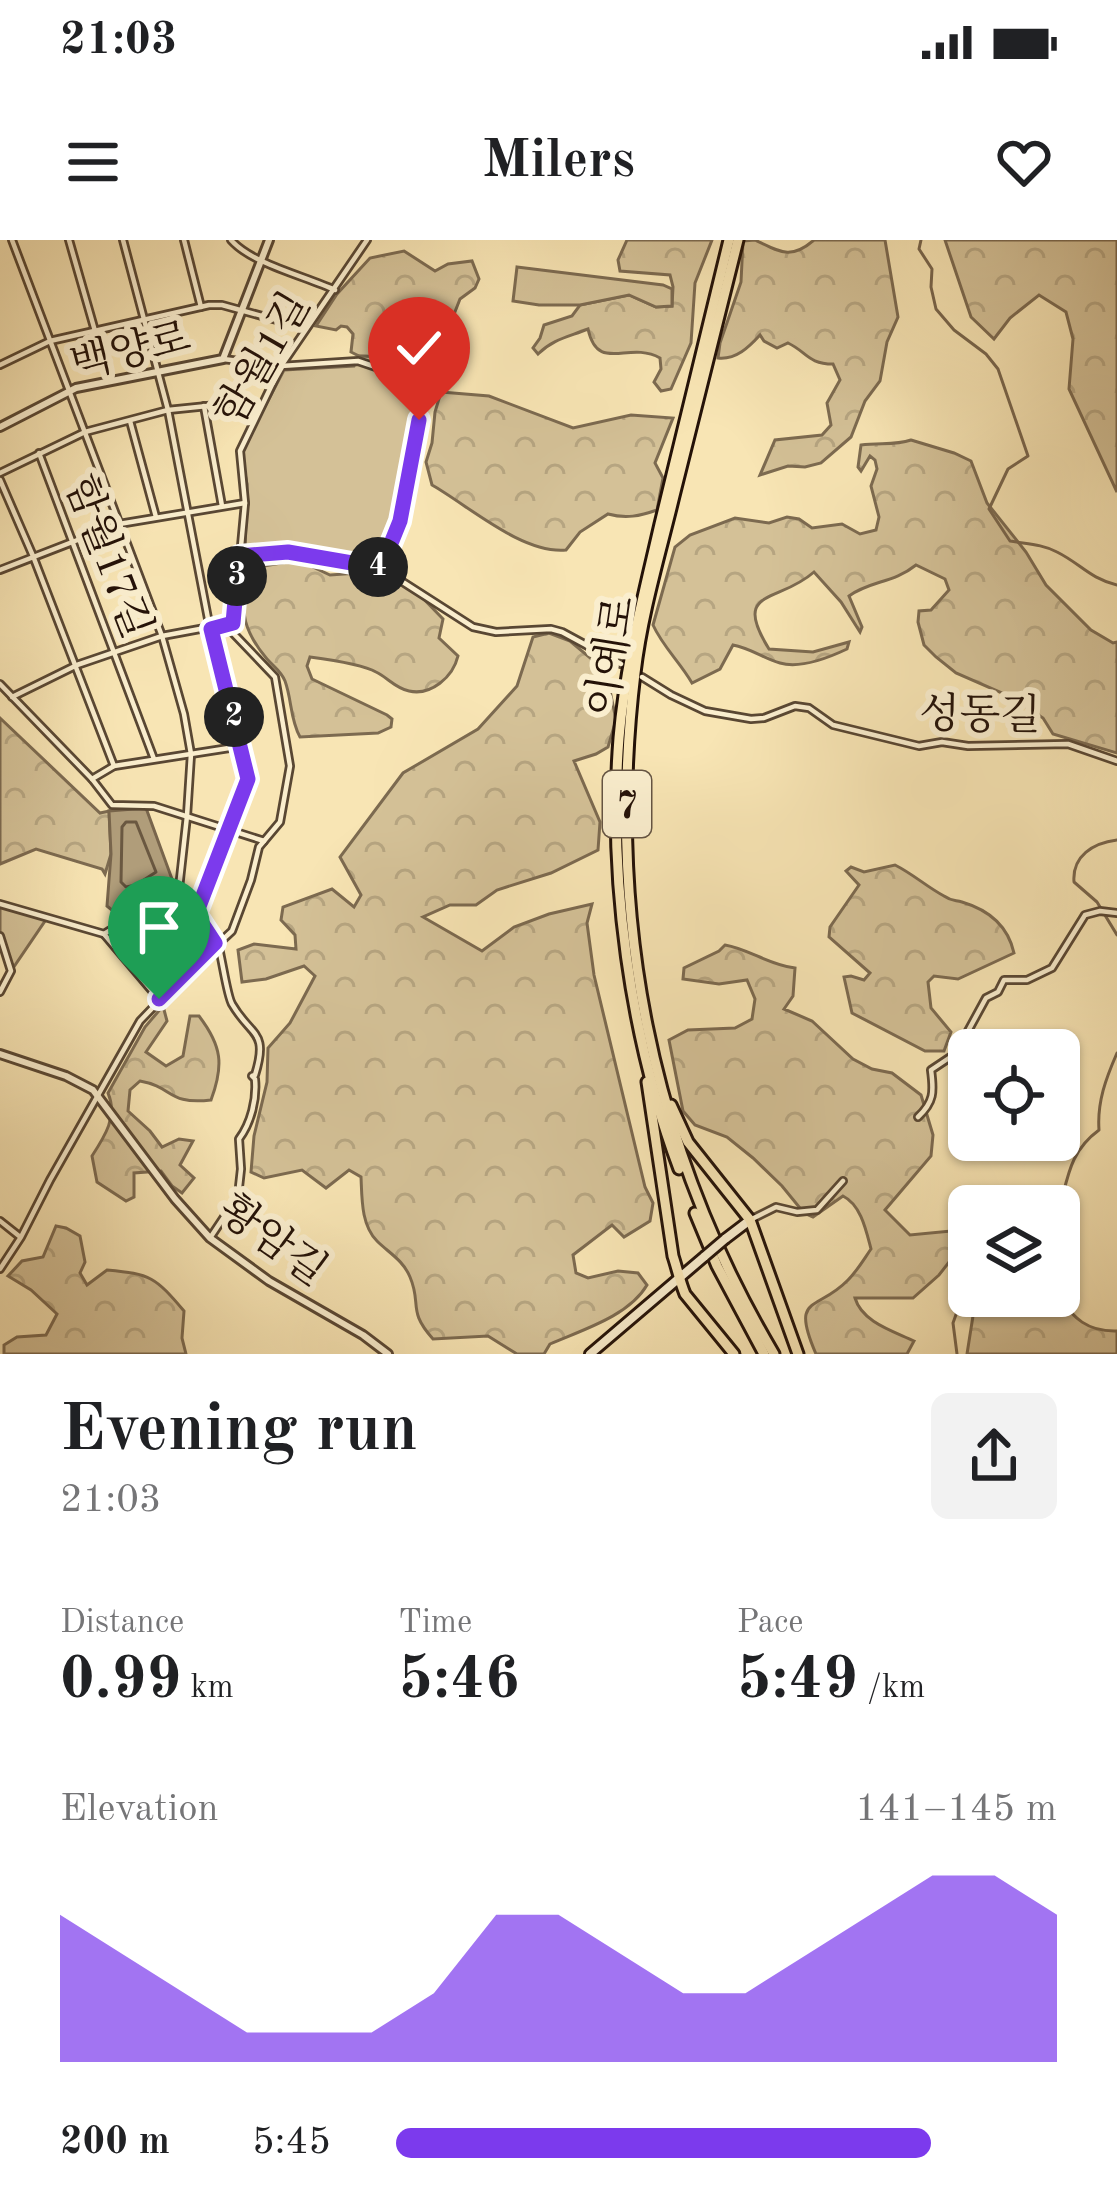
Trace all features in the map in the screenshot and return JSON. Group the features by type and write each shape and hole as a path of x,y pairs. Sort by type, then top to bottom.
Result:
{"highway":[{"name":"이예로","path":"734,240 640,607 619,740 618,833 632,991 673,1153 717,1266 764,1354"},
{"name":"이예로","path":"644,1035 704,1217 744,1304 774,1354"},
{"path":"644,1035 688,1142 749,1220 798,1354"},
{"path":"644,1035 673,1256 685,1294 734,1354"}],"main road":[{"path":"590,1354 749,1220"}],"street":[{"path":"12,240 162,636 184,714 191,754 178,888 217,944 229,999 259,1038 261,1054 252,1076 256,1093 239,1139 238,1196 210,1238"},
{"path":"69,240 95,331"},
{"path":"123,240 168,410 211,629 248,785 196,914"},
{"path":"184,240 201,307"},
{"path":"231,240 261,260 335,290"},
{"path":"223,359 269,240"},
{"name":"함월1길","path":"233,623 245,503 240,451 281,366 367,240"},
{"path":"0,365 50,341 201,307 222,305 306,328"},
{"name":"백양로","path":"0,428 76,388 223,359 281,366 358,361 426,384 400,521 381,568"},
{"name":"함월17길","path":"154,759 39,453 85,432 168,410 227,404 258,412"},
{"path":"204,406 222,506"},
{"path":"130,421 156,517"},
{"path":"39,453 0,477 114,766"},
{"path":"0,570 119,524 245,503"},
{"path":"239,556 288,552 381,568 473,628 496,632 551,629 621,664"},
{"path":"0,1269 140,1021 232,931 259,847 280,822 290,766 275,677 233,633 233,623 162,636 76,665 12,698"},
{"name":"성동길","path":"642,676 705,710 752,719 795,706 808,708 833,725 919,746 942,742 1068,744 1117,761"},
{"path":"0,684 112,805 154,806 264,841"},
{"path":"92,779 114,766 242,746"},
{"path":"104,934 178,888"},
{"path":"0,904 104,934 159,999"},
{"path":"918,1118 932,1104 931,1070 952,1056 986,998 998,992 1004,980 1027,980 1052,968 1084,914 1117,913"},
{"path":"0,936 11,970 0,992"},
{"path":"0,1054 66,1076 99,1095"},
{"name":"황암길","path":"99,1095 210,1238 268,1281 388,1354"},
{"path":"749,1220 776,1207 817,1210 843,1181"},
{"path":"0,1221 21,1237"}],"green space":[{"path":"627,240 712,240 695,283 691,343 671,389 661,391 654,382 661,369 660,358 599,350 588,329 538,354 533,348 544,325 572,316 580,305 629,295 656,307 672,306 670,275 620,271 618,260"},
{"path":"755,240 785,252 814,240 885,240 898,317 887,342 880,381 865,401 851,437 821,463 760,475 775,440 822,435 831,425 827,403 840,380 833,364 813,360 788,343 777,348 760,335 736,355 718,358 741,282 743,241"},
{"path":"945,240 1117,240 1117,492 1069,389 1073,339 1066,312 1039,295 1010,318 994,339 971,317"},
{"path":"404,251 435,271 472,261 479,279 460,299 449,327 440,323 422,328 412,358 359,356 351,352 353,334 347,327 316,326 370,258"},
{"path":"517,267 663,285 672,289 672,306 656,307 629,295 580,305 513,301"},
{"path":"359,356 412,358 421,374 418,384 423,392 402,501 377,562 250,552 245,548 247,484 241,452 284,370 354,366"},
{"path":"441,392 489,396 573,428 631,415 673,418 655,463 663,478 657,510 633,516 608,514 580,532 566,550 514,537 432,485 426,462"},
{"path":"911,440 971,461 987,503 1046,585 1091,630 1117,642 1117,753 1053,734 1043,718 1009,696 956,673 936,657 924,645 919,611 931,610 949,590 945,579 916,565 849,596 860,632 814,572 757,606 755,616 769,649 813,652 849,642 847,649 814,662 780,663 733,645 720,669 692,683 662,640 653,625 675,547 690,535 735,518 769,523 787,517 812,528 842,524 860,534 876,530 879,517 871,486 877,469 870,456 861,471 858,467 861,445"},
{"path":"298,560 330,575 373,572 393,579 414,589 443,619 439,638 458,656 446,678 425,691 404,690 363,667 310,657 307,666 312,679 387,715 391,727 378,733 300,737 285,681 253,640 243,602 246,579 264,566"},
{"path":"549,633 570,641 606,671 616,720 608,747 574,761 600,822 598,850 551,873 497,890 476,905 450,905 423,917 482,951 514,927 592,904 587,923 594,975 645,1187 653,1203 650,1221 624,1237 612,1225 573,1255 576,1273 588,1278 618,1271 638,1273 647,1285 639,1296 604,1321 550,1344 544,1354 517,1354 488,1336 433,1339 417,1314 407,1271 368,1227 361,1177 349,1170 326,1188 302,1170 264,1178 251,1172 267,1082 268,1048 290,1023 315,976 304,966 242,982 238,950 254,944 296,949 295,935 281,920 283,907 332,889 354,907 361,895 340,857 403,773 478,729 517,686 533,637"},
{"path":"0,718 100,813 109,811 111,854 105,874 102,869 36,849 0,864"},
{"path":"895,865 946,898 989,915 1007,935 1014,953 958,979 934,976 928,982 931,1008 948,1029 944,1051 925,1051 852,1013 844,977 864,980 870,973 829,937 830,927 859,885 846,871 851,867 864,872"},
{"path":"0,904 47,918 11,971 0,936"},
{"path":"725,945 795,968 793,996 784,1009 812,1021 853,1059 892,1073 921,1095 933,1135 931,1156 885,1210 910,1235 948,1231 948,1263 913,1298 855,1298 871,1320 914,1341 907,1354 816,1354 807,1313 848,1280 871,1249 858,1212 843,1196 813,1217 804,1213 753,1158 727,1137 695,1125 683,1111 669,1040 688,1030 735,1028 752,1019 755,999 747,980 719,984 683,979 684,968"},
{"path":"163,1006 167,1021 146,1052 166,1066 183,1056 190,1016 199,1016 216,1047 218,1076 211,1100 178,1098 140,1081 130,1090 128,1111 162,1147 179,1139 193,1141 180,1165 194,1178 182,1193 161,1171 134,1173 134,1197 126,1201 97,1182 92,1156 111,1118 108,1093 145,1027"},
{"path":"56,1226 80,1236 85,1262 80,1273 87,1285 107,1270 143,1276 166,1291 184,1311 186,1354 4,1354 4,1345 17,1337 46,1335 57,1314 8,1276 22,1261 43,1257"},
{"path":"973,1317 1076,1317 1097,1329 1117,1331 1117,1354 967,1354"}],"water":[{"path":"146,808 172,879 113,911 107,906 109,811"}],"waterway":[{"path":"921,240 919,249 932,269 936,309 998,369 1028,456 1008,469 989,509 1010,541 1051,549 1117,585"},
{"path":"1117,840 1086,852 1074,873 1074,882 1097,902 1117,935"},
{"path":"1066,1185 1076,1157 1099,1130 1103,1090 1117,1053"},
{"path":"955,1317 957,1354"}],"route":[{"path":"159,999 215,943 196,914 248,785 211,629 233,623 239,556 288,552 381,568 400,521 419,420"}]}
